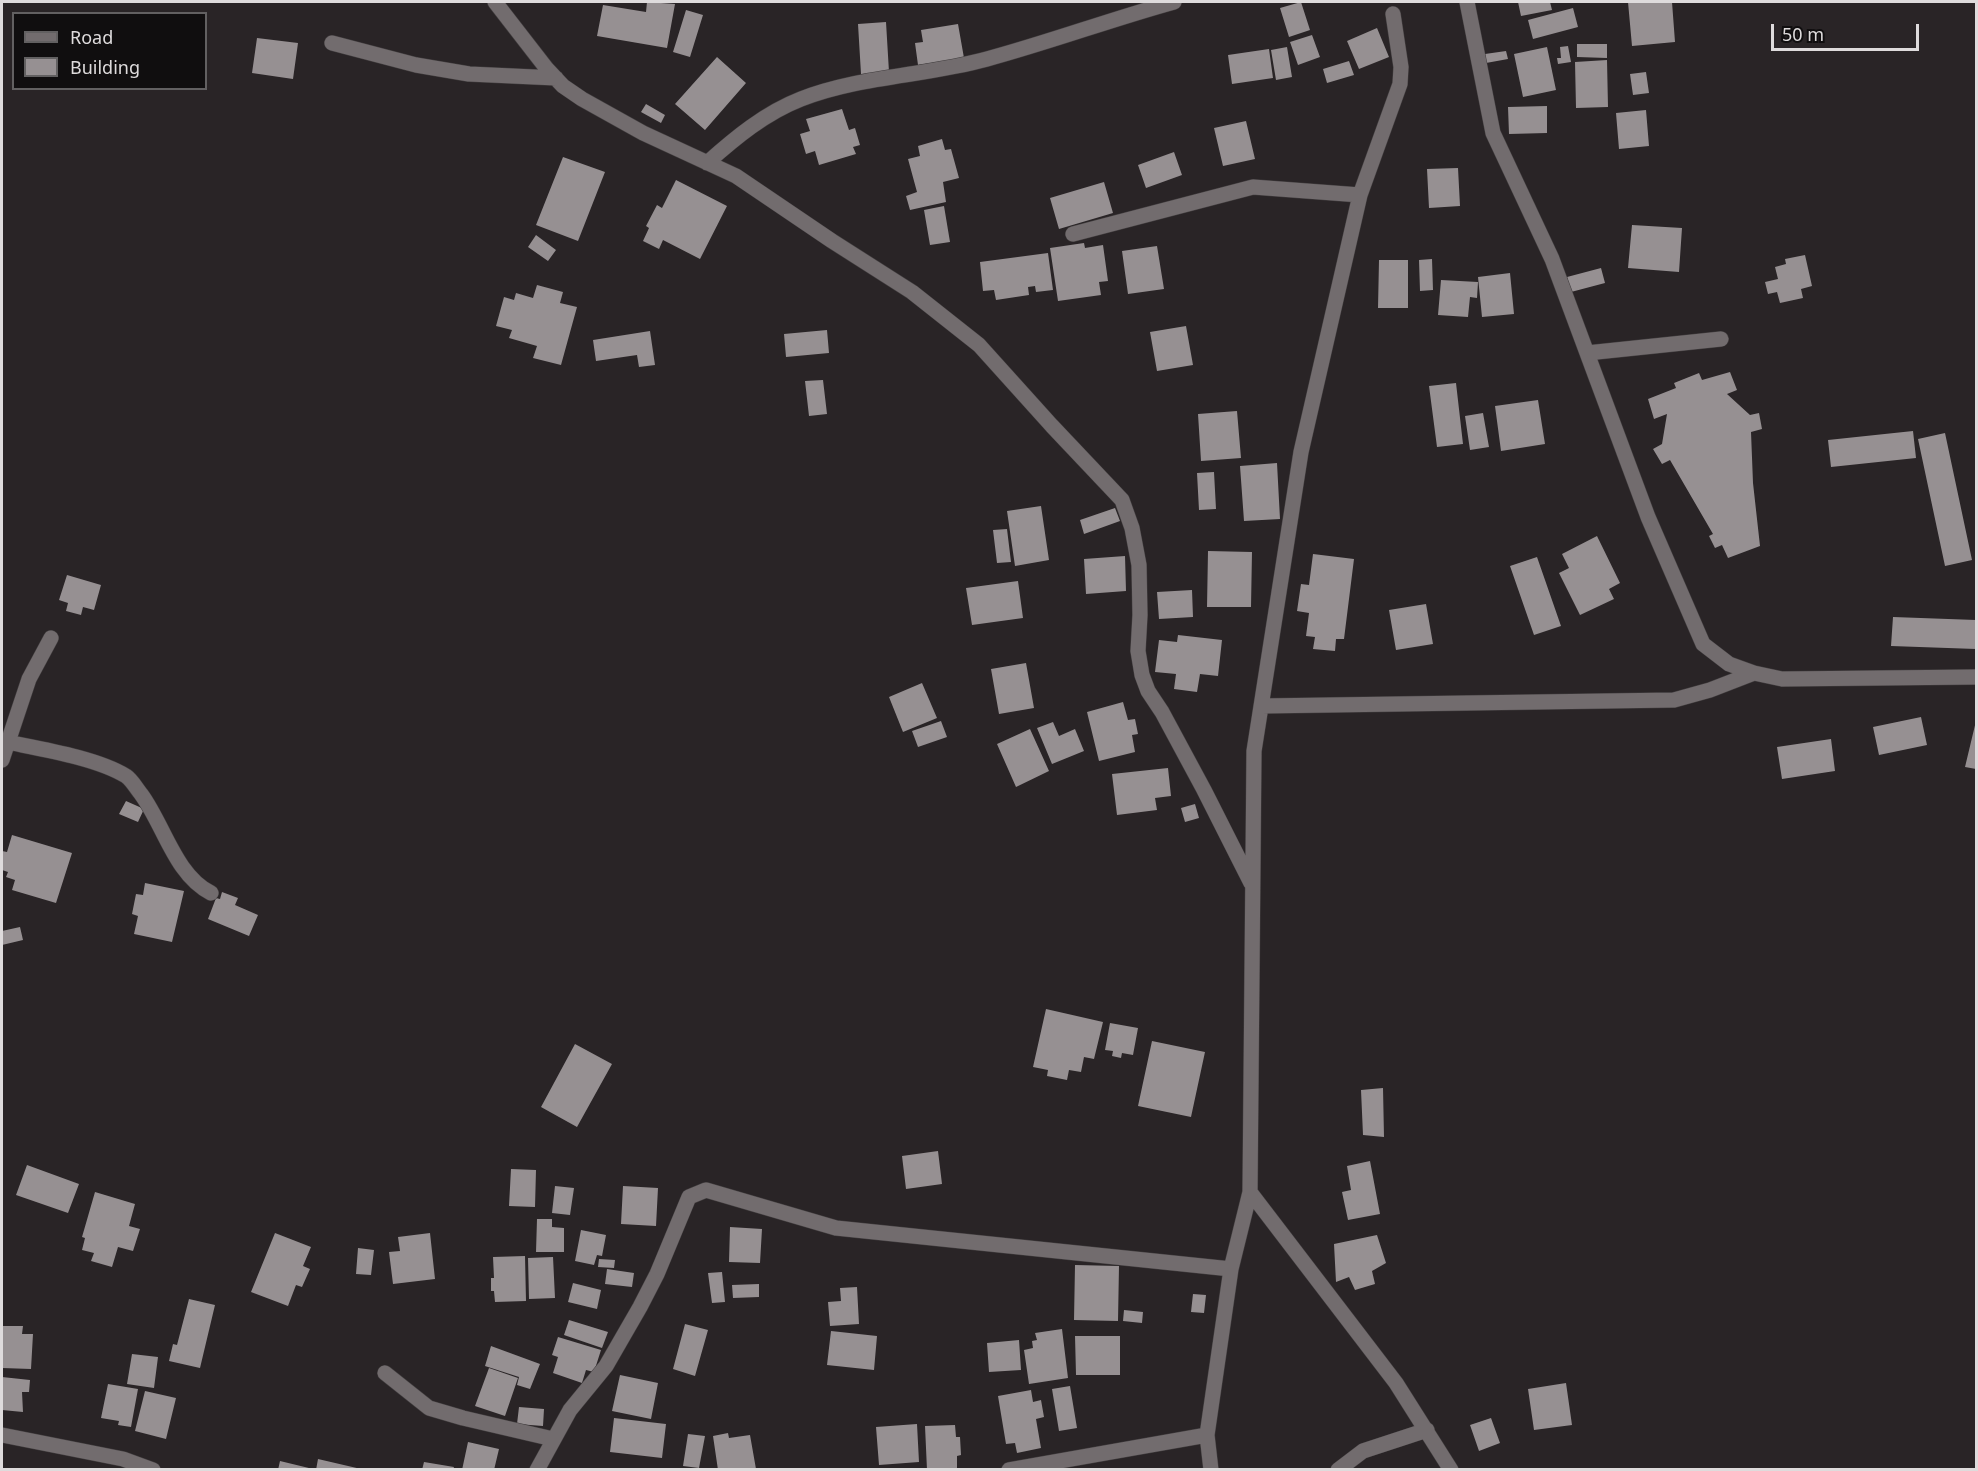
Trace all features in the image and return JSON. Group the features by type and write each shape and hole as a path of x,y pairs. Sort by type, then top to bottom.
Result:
{"street":[{"path":"495,2 556,78 582,99 643,133 736,176 912,292 979,345 1122,500 1132,528 1139,565 1138,651 1142,675 1148,691 1204,789 1253,888"},
{"path":"707,163 735,138 764,117 800,99 837,87 936,71 985,60 1076,34 1143,10 1174,2"},
{"path":"1467,2 1493,133 1552,259 1648,518 1703,644 1729,663 1754,673 1782,679 1977,676"},
{"path":"1211,1470 1207,1435 1231,1269 1250,1192 1254,751 1301,452 1360,195 1400,84 1401,67 1393,14"},
{"path":"332,43 416,65 469,74 556,78"},
{"path":"1073,234 1253,187 1360,195"},
{"path":"1587,353 1721,339"},
{"path":"2,760 29,679 51,638"},
{"path":"1261,706 1674,700 1710,690 1754,673"},
{"path":"7,742 65,754 102,765 128,777 144,798 187,874 201,888 211,893"},
{"path":"537,1470 570,1410 606,1365 640,1307 657,1274 689,1197 706,1190 836,1228 1231,1269"},
{"path":"1250,1192 1396,1383 1450,1470"},
{"path":"385,1373 429,1408 553,1439"},
{"path":"1338,1470 1363,1451 1427,1430"},
{"path":"2,1435 123,1459 153,1470"},
{"path":"1008,1470 1207,1435"}],"building":[{"path":"647,2 675,4 667,48 597,36 603,5 646,12"},
{"path":"1301,2 1310,30 1289,37 1280,8"},
{"path":"1518,2 1550,2 1552,10 1521,16"},
{"path":"1628,2 1672,2 1675,42 1632,46"},
{"path":"1573,8 1578,27 1533,39 1528,20"},
{"path":"686,10 703,15 690,57 673,52"},
{"path":"886,22 889,72 861,74 858,24"},
{"path":"958,24 964,58 918,65 915,43 923,42 921,30"},
{"path":"1377,28 1389,57 1359,69 1347,41"},
{"path":"1312,35 1320,57 1298,65 1290,42"},
{"path":"257,38 298,43 293,79 252,73"},
{"path":"1577,44 1607,44 1607,58 1577,57"},
{"path":"1568,46 1571,62 1558,64 1557,58 1561,58 1560,47"},
{"path":"1287,47 1292,77 1276,80 1271,50"},
{"path":"1547,47 1556,90 1523,97 1514,54"},
{"path":"1269,49 1273,78 1232,84 1228,55"},
{"path":"1506,51 1508,59 1486,63 1485,54"},
{"path":"717,57 746,83 705,130 675,104"},
{"path":"1607,60 1608,107 1576,108 1575,62"},
{"path":"1349,61 1354,75 1327,83 1323,69"},
{"path":"1646,72 1649,93 1633,95 1630,74"},
{"path":"646,104 665,115 661,123 641,112"},
{"path":"1547,106 1547,133 1509,134 1508,107"},
{"path":"842,109 849,130 855,128 860,145 853,147 856,154 819,165 815,151 806,154 800,134 810,131 806,119"},
{"path":"1646,110 1649,146 1619,149 1616,113"},
{"path":"1246,121 1255,159 1223,166 1214,128"},
{"path":"942,139 945,150 951,149 959,178 943,182 946,202 910,210 906,196 917,192 908,159 920,156 918,146"},
{"path":"1174,152 1182,175 1146,188 1138,165"},
{"path":"563,157 605,172 578,241 536,225"},
{"path":"1458,168 1460,206 1429,208 1427,169"},
{"path":"676,180 727,206 700,259 663,240 659,249 643,241 649,228 646,226 657,205 662,208"},
{"path":"1104,182 1113,213 1059,229 1050,198"},
{"path":"944,206 950,242 930,245 924,210"},
{"path":"1632,225 1682,228 1679,272 1628,268"},
{"path":"536,235 556,250 548,261 528,247"},
{"path":"1084,243 1085,248 1103,245 1108,281 1099,282 1101,295 1058,301 1050,248"},
{"path":"1157,246 1164,289 1128,294 1122,251"},
{"path":"1048,253 1053,290 1036,292 1035,286 1028,287 1029,295 996,300 994,290 983,291 980,262"},
{"path":"1805,255 1812,286 1801,289 1803,298 1780,303 1777,292 1768,294 1765,282 1778,279 1775,267 1786,264 1785,259"},
{"path":"1432,259 1433,290 1420,291 1419,260"},
{"path":"1379,260 1408,260 1408,308 1378,308"},
{"path":"1601,268 1605,283 1571,292 1567,277"},
{"path":"1510,273 1514,314 1482,317 1478,277"},
{"path":"1441,280 1478,282 1477,298 1470,297 1468,317 1438,315"},
{"path":"537,285 563,292 560,303 577,307 561,365 533,358 537,346 509,338 512,330 496,326 504,297 514,300 516,293 533,298"},
{"path":"1186,326 1193,365 1157,371 1150,332"},
{"path":"827,330 829,353 786,357 784,334"},
{"path":"650,331 655,365 639,367 637,355 596,361 593,340"},
{"path":"1730,372 1737,390 1727,394 1750,415 1759,413 1762,429 1751,432 1753,483 1760,546 1728,558 1722,545 1715,548 1709,536 1713,534 1670,460 1662,464 1653,449 1662,444 1667,414 1654,419 1648,399 1676,388 1674,383 1699,373 1702,380"},
{"path":"823,380 827,414 809,416 805,381"},
{"path":"1456,383 1463,444 1437,447 1429,386"},
{"path":"1538,400 1545,444 1501,451 1495,406"},
{"path":"1237,411 1241,458 1201,461 1198,414"},
{"path":"1483,413 1489,447 1470,450 1465,416"},
{"path":"1913,431 1916,458 1831,467 1828,440"},
{"path":"1945,433 1972,560 1945,566 1918,439"},
{"path":"1277,463 1280,519 1244,521 1240,466"},
{"path":"1214,472 1216,509 1199,510 1197,473"},
{"path":"1041,506 1049,560 1015,566 1007,511"},
{"path":"1115,508 1120,521 1084,534 1080,520"},
{"path":"1007,529 1011,562 997,563 993,530"},
{"path":"1597,536 1620,583 1609,589 1614,599 1580,615 1559,573 1569,568 1562,554"},
{"path":"1208,551 1252,552 1251,607 1207,607"},
{"path":"1313,554 1354,559 1344,639 1336,639 1335,651 1313,649 1315,637 1306,636 1309,613 1297,611 1301,584 1309,585"},
{"path":"1125,556 1126,591 1086,594 1084,559"},
{"path":"1537,557 1561,626 1534,635 1510,566"},
{"path":"67,575 101,585 94,610 83,607 81,615 66,611 68,603 59,600"},
{"path":"1018,581 1023,618 972,625 966,588"},
{"path":"1192,590 1193,617 1159,619 1157,592"},
{"path":"1426,604 1433,644 1396,650 1389,610"},
{"path":"1893,617 1976,620 1976,649 1891,646"},
{"path":"1178,635 1222,640 1218,676 1200,674 1197,692 1174,689 1176,674 1155,672 1159,640 1177,642"},
{"path":"1026,663 1034,708 999,714 991,669"},
{"path":"922,683 937,718 903,732 889,697"},
{"path":"1123,702 1128,720 1135,719 1138,734 1132,735 1135,752 1099,761 1087,712"},
{"path":"1921,717 1927,745 1879,755 1873,727"},
{"path":"941,721 947,737 918,747 912,731"},
{"path":"1976,721 1976,769 1965,767"},
{"path":"1053,722 1059,736 1075,729 1084,751 1052,764 1037,728"},
{"path":"1030,729 1049,771 1016,787 997,744"},
{"path":"1831,739 1835,771 1782,779 1777,747"},
{"path":"1168,768 1171,796 1155,798 1157,810 1117,815 1112,774"},
{"path":"126,801 144,809 138,822 119,814"},
{"path":"1195,804 1199,818 1185,822 1181,808"},
{"path":"12,835 72,853 56,903 12,890 15,880 6,877 8,872 2,870 2,851 7,852"},
{"path":"145,883 184,891 172,942 134,934 138,916 132,914 136,894 143,895"},
{"path":"222,892 238,898 235,905 258,915 249,936 208,919 216,898 220,899"},
{"path":"20,927 23,940 2,945 2,931"},
{"path":"1046,1009 1103,1022 1094,1059 1084,1057 1081,1072 1069,1070 1067,1080 1047,1076 1048,1070 1033,1067"},
{"path":"1110,1023 1138,1028 1133,1055 1122,1053 1121,1058 1112,1056 1113,1051 1105,1050"},
{"path":"1152,1041 1205,1052 1191,1117 1138,1106"},
{"path":"575,1044 612,1064 577,1127 541,1107"},
{"path":"1383,1088 1384,1137 1363,1135 1361,1090"},
{"path":"938,1151 942,1184 906,1189 902,1156"},
{"path":"1370,1161 1380,1214 1348,1220 1342,1192 1351,1190 1347,1166"},
{"path":"27,1165 79,1184 68,1213 16,1195"},
{"path":"511,1169 536,1170 535,1207 509,1206"},
{"path":"555,1186 574,1188 570,1215 552,1213"},
{"path":"623,1186 658,1188 656,1226 621,1224"},
{"path":"95,1192 135,1204 129,1226 140,1229 133,1251 118,1247 112,1267 91,1261 94,1253 82,1250 85,1238 82,1237"},
{"path":"537,1219 552,1219 552,1227 564,1228 564,1252 536,1252"},
{"path":"730,1227 762,1229 760,1263 729,1262"},
{"path":"581,1230 606,1235 602,1256 597,1255 594,1265 575,1261"},
{"path":"275,1233 311,1247 303,1266 310,1269 302,1287 296,1285 288,1306 251,1292"},
{"path":"430,1233 435,1279 393,1284 389,1252 400,1251 398,1237"},
{"path":"1377,1235 1386,1263 1372,1271 1375,1284 1355,1290 1349,1277 1336,1282 1334,1244"},
{"path":"358,1248 374,1250 371,1275 356,1274"},
{"path":"525,1256 526,1301 495,1302 494,1291 491,1291 491,1278 494,1278 493,1257"},
{"path":"553,1257 555,1298 529,1299 528,1258"},
{"path":"599,1259 615,1260 614,1268 598,1267"},
{"path":"1075,1265 1119,1266 1118,1321 1074,1320"},
{"path":"607,1269 634,1273 632,1287 605,1284"},
{"path":"722,1272 725,1302 712,1303 708,1273"},
{"path":"573,1283 601,1290 597,1309 568,1302"},
{"path":"759,1284 759,1297 733,1298 732,1285"},
{"path":"857,1287 859,1324 830,1326 828,1302 841,1301 840,1288"},
{"path":"1193,1294 1206,1295 1204,1313 1191,1312"},
{"path":"189,1299 215,1305 200,1368 169,1361 173,1344 177,1345"},
{"path":"1124,1310 1143,1312 1142,1323 1123,1321"},
{"path":"569,1320 608,1332 602,1348 564,1335"},
{"path":"685,1324 708,1330 695,1376 673,1369"},
{"path":"2,1326 23,1326 22,1334 33,1334 31,1369 2,1368"},
{"path":"1062,1329 1068,1378 1029,1384 1024,1350 1033,1348 1032,1341 1037,1340 1035,1333"},
{"path":"831,1331 877,1336 874,1370 827,1365"},
{"path":"1075,1336 1120,1336 1120,1375 1076,1375"},
{"path":"558,1337 601,1350 594,1372 586,1370 582,1383 553,1373 558,1357 552,1355"},
{"path":"1019,1340 1021,1370 989,1372 987,1343"},
{"path":"491,1346 540,1364 530,1389 517,1385 519,1377 485,1366"},
{"path":"132,1354 158,1357 154,1388 127,1384"},
{"path":"489,1368 518,1378 505,1416 475,1406"},
{"path":"620,1375 658,1383 651,1419 612,1411"},
{"path":"2,1377 30,1380 29,1392 22,1392 23,1412 2,1410"},
{"path":"1566,1383 1572,1425 1534,1430 1528,1389"},
{"path":"108,1384 138,1389 131,1427 118,1425 119,1421 101,1418"},
{"path":"1070,1386 1077,1428 1059,1431 1052,1389"},
{"path":"1031,1390 1033,1402 1041,1400 1044,1417 1036,1419 1041,1448 1017,1453 1015,1443 1006,1444 998,1396"},
{"path":"145,1391 176,1398 166,1439 135,1431"},
{"path":"519,1407 544,1409 543,1426 517,1424"},
{"path":"614,1418 666,1424 662,1458 610,1452"},
{"path":"1491,1418 1500,1443 1479,1451 1470,1425"},
{"path":"917,1424 919,1462 879,1465 876,1427"},
{"path":"955,1425 956,1437 960,1437 961,1455 957,1456 957,1470 927,1470 925,1426"},
{"path":"728,1433 729,1438 750,1435 756,1469 718,1470 713,1436"},
{"path":"688,1434 705,1436 699,1468 683,1466"},
{"path":"468,1442 499,1449 494,1470 462,1470"},
{"path":"318,1459 361,1469 361,1470 316,1470"},
{"path":"280,1461 313,1469 278,1470"},
{"path":"424,1462 454,1467 453,1470 422,1470"}]}
